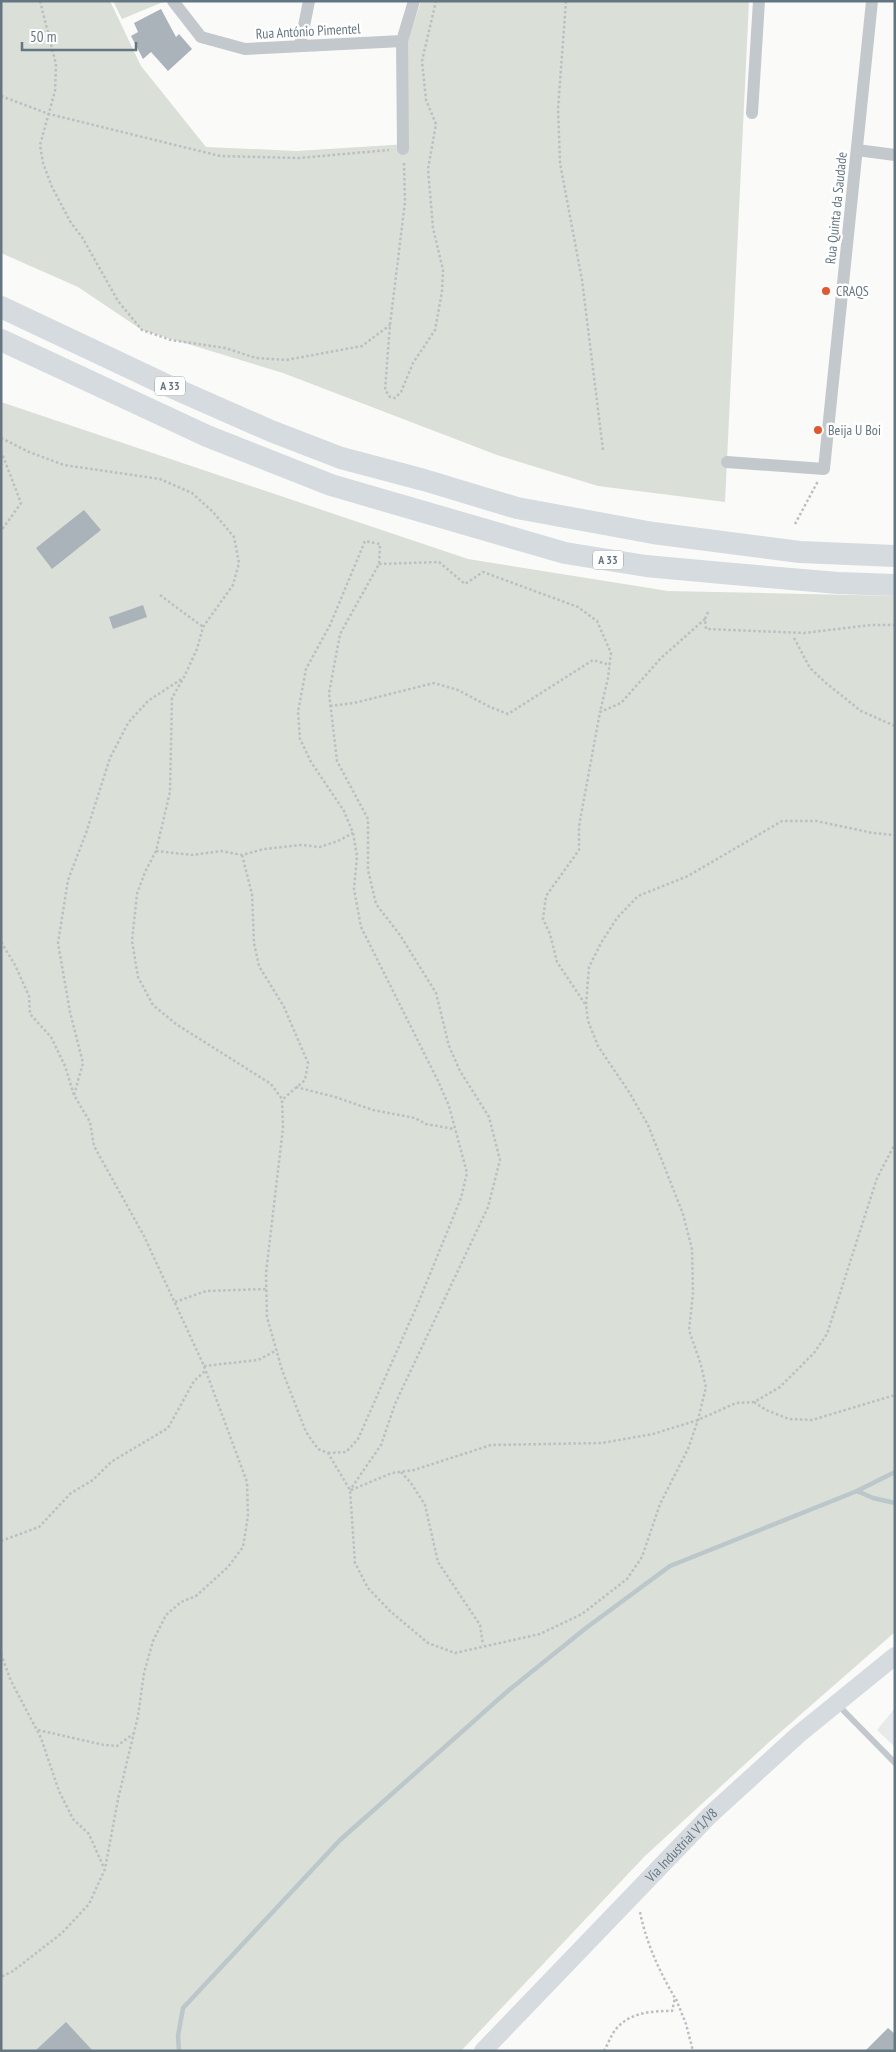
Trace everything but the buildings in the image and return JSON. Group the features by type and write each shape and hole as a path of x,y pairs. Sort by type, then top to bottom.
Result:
{"highway":[{"name":"A 33","path":"1,307 162,383 272,431 342,458 517,508 653,533 800,552 895,556"},
{"name":"A 33","path":"1,340 207,436 331,485 565,553 646,566 838,583 895,585"}],"main road":[{"name":"Via Industrial V1/V8","path":"483,2051 710,1815 759,1769 836,1702 895,1656"}],"street":[{"name":"Rua António Pimentel","path":"173,1 201,36 245,49 402,41"},
{"path":"300,46 309,1"},
{"path":"403,149 402,41 414,1"},
{"path":"752,113 759,1"},
{"name":"Rua Quinta da Saudade","path":"824,469 872,1"},
{"path":"857,150 895,155"},
{"path":"727,462 824,469"}],"lane":[{"path":"836,1702 895,1764"}],"path":[{"path":"40,1 56,64 55,91 40,144 43,163 52,187 118,301 142,330 171,340 225,348 256,358 286,360 362,346 390,325"},
{"path":"1,96 49,114 220,156 299,158 403,149 405,202 390,325 385,390 390,397 395,398 401,392 412,363 435,330 442,292 443,270 433,228 428,170 436,124 426,100 422,61 436,1"},
{"path":"566,1 558,109 560,163 582,280 603,450"},
{"path":"1,438 28,452 64,465 160,479 192,493 213,512 234,537 239,563 233,585 203,627 197,649 172,698 170,792 156,851 145,872 137,894 132,941 138,977 153,1005 176,1024 271,1084 282,1099 283,1128 266,1273 267,1317 278,1350 282,1370 306,1432 318,1449 328,1454 350,1490 355,1563 368,1588 390,1611 428,1643 454,1652 540,1634 582,1614 628,1579 642,1557 660,1504 688,1448 698,1420 706,1387 689,1330 693,1294 692,1249 683,1214 648,1124 598,1046 588,1021 586,1005 589,967 601,943 617,918 638,896 688,876 782,821 816,821 873,833 895,834"},
{"path":"1,451 21,503 1,531"},
{"path":"795,524 824,469"},
{"path":"328,1454 346,1452 358,1439 419,1301 461,1198 467,1174 449,1106 361,927 354,889 357,856 353,833 344,811 311,762 300,739 298,712 306,669 330,625 365,541 380,544 380,564 340,634 329,693 337,761 368,819 368,870 376,904 400,935 436,993 449,1046 460,1071 489,1117 500,1160 488,1207 395,1404 381,1446 350,1490"},
{"path":"380,564 439,562 465,584 483,572 578,607 597,621 611,653 579,826 579,850 546,896 544,919 557,962 586,1005"},
{"path":"160,595 203,627"},
{"path":"600,712 622,703 661,658 705,619 708,612"},
{"path":"705,619 706,629 804,633 870,625 895,625"},
{"path":"794,638 810,668 826,683 861,711 895,726"},
{"path":"330,706 354,703 434,683 458,690 508,714 592,660 610,665"},
{"path":"74,1094 83,1063 70,1012 58,943 68,880 86,833 110,758 128,723 148,701 184,677"},
{"path":"156,851 192,855 222,851 242,855 264,849 301,845 320,847 338,841 353,833"},
{"path":"242,855 252,894 254,943 258,966 284,1007 308,1063 305,1080 282,1099"},
{"path":"1,942 15,965 29,996 30,1014 51,1037 65,1066 74,1094 90,1122 94,1146 144,1236 204,1366 247,1482 248,1516 243,1547 228,1567 196,1596 181,1602 166,1615 153,1641 144,1674 134,1734 105,1869 89,1904 62,1933 13,1972 1,1977"},
{"path":"296,1087 373,1110 415,1118 426,1124 454,1129"},
{"path":"350,1490 392,1473 414,1470 491,1445 602,1443 652,1434 698,1420 736,1403 754,1402 780,1387 814,1353 827,1334 877,1178 895,1144"},
{"path":"175,1302 206,1291 267,1289"},
{"path":"204,1366 258,1360 278,1350"},
{"path":"1,1541 39,1527 71,1493 93,1480 111,1462 168,1428 194,1381 205,1371"},
{"path":"754,1402 766,1410 788,1419 812,1420 895,1395"},
{"path":"401,1472 411,1483 425,1505 438,1562 480,1626 484,1646"},
{"path":"1,1654 11,1681 38,1730 59,1791 72,1819 89,1834 105,1869"},
{"path":"38,1730 104,1745 117,1746 134,1734"},
{"path":"640,1910 645,1935 686,2024 693,2051"},
{"path":"604,2051 615,2029 633,2016 672,2011 675,1998"}],"shaded area":[{"path":"1,1 110,1 141,66 206,147 297,151 408,144 406,46 421,1 749,1 725,502 598,486 497,455 283,373 142,330 78,287 1,253"},
{"path":"113,1 163,1 163,2 122,19"},
{"path":"1,402 468,559 668,591 895,596 895,1632 768,1743 644,1857 461,2051 1,2051"},
{"path":"895,1708 895,1747 877,1730"}],"waterway":[{"path":"179,2051 178,2036 183,2008 340,1840 509,1690 586,1628 670,1566 857,1491 895,1472"},
{"path":"857,1491 873,1498 895,1503"}],"place":[{"name":"CRAQS","path":"826,291"},
{"name":"Beija U Boi","path":"818,430"}]}
